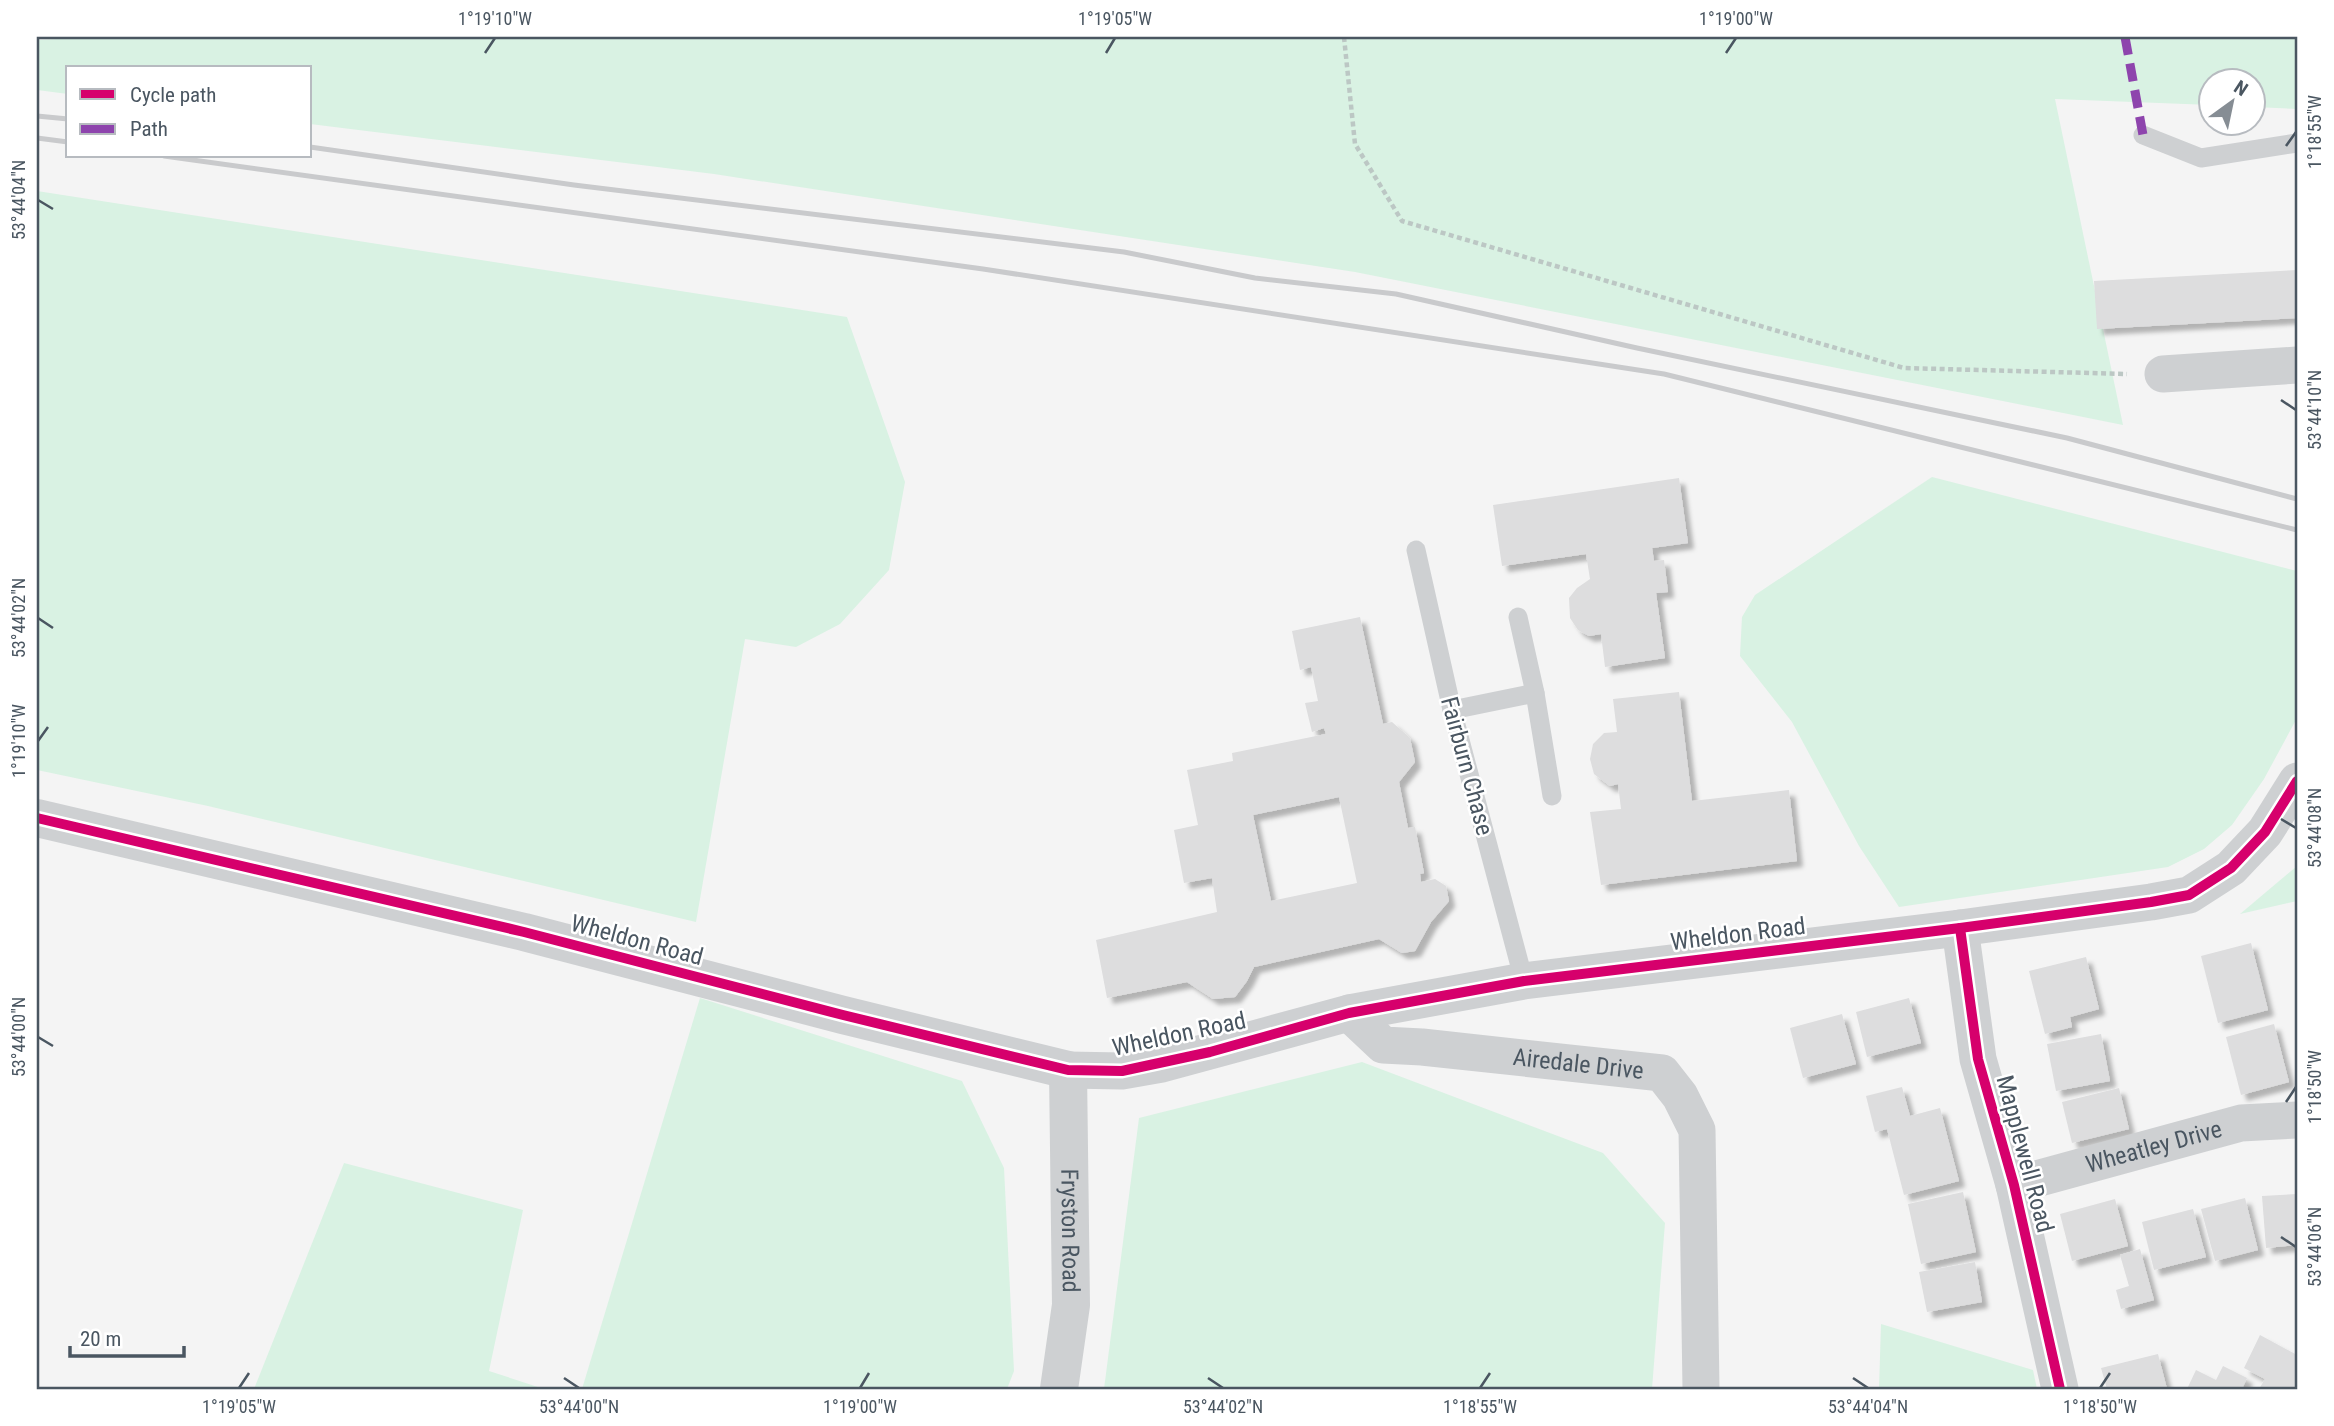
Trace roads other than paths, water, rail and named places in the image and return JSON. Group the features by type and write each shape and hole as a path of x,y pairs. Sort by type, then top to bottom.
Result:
{"street":[{"path":"2163,374 2297,365"},
{"name":"Wheldon Road","path":"37,818 524,932 1068,1070 1122,1071 1163,1064 1349,1013 1524,981 1960,928 2189,895 2240,859 2265,832 2297,781"},
{"name":"Mapplewell Road","path":"1960,928 1978,1059 2014,1185 2060,1389"},
{"name":"Airedale Drive","path":"1349,1013 1383,1045 1662,1073 1680,1096 1697,1130 1701,1389"},
{"name":"Fryston Road","path":"1059,1389 1071,1306 1068,1070"},
{"name":"Wheatley Drive","path":"2014,1185 2241,1123 2297,1120"}],"lane":[{"path":"2143,135 2201,158 2297,144"},
{"name":"Fairburn Chase","path":"1416,550 1452,710 1524,981"},
{"path":"1518,617 1535,693 1552,796"},
{"path":"1452,710 1535,693"}],"railway":[{"path":"37,116 66,119"},
{"path":"37,138 66,142"},
{"path":"312,147 574,185 1124,252 1255,278 1396,294 1637,348 2067,438 2297,499"},
{"path":"178,158 983,269 1664,374 2297,530"}]}
